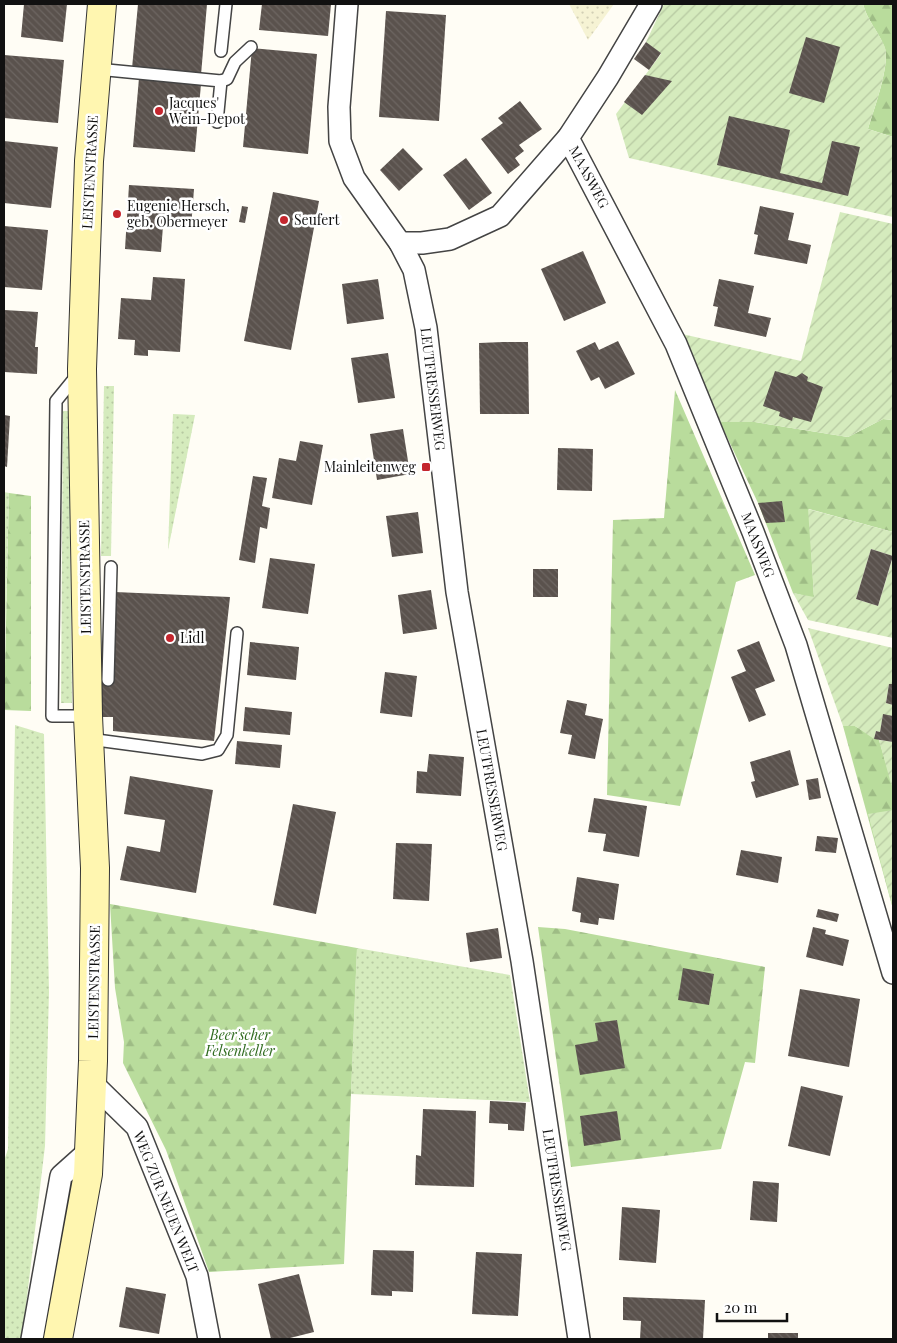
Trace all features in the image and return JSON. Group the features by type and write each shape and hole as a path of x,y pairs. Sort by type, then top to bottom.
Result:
{"main road":[{"name":"LEISTENSTRASSE","path":"58,1339 88,1174 89,1151 95,868 88,728 82,369 89,161 102,4"}],"street":[{"name":"LEUTFRESSERWEG","path":"347,4 339,107 340,142 354,178 400,244 414,270 426,328 457,592 522,961 579,1339"},
{"path":"400,244 450,239 500,216 568,138 608,77 651,4"},
{"name":"MAASWEG","path":"568,138 676,344 753,532 796,645 893,973"},
{"name":"WEG ZUR NEUEN WELT","path":"91,1082 137,1127 197,1276 209,1339"},
{"path":"32,1339 61,1176 89,1151"}],"lane":[{"path":"221,52 226,4"},
{"path":"97,69 221,81 227,79 235,62 251,47"},
{"path":"217,122 221,81"},
{"path":"82,369 56,401 52,716 88,728 202,754 218,750 226,735 236,633"},
{"path":"108,680 111,568"}],"shaded area":[{"path":"569,4 614,4 588,40"}],"green space":[{"path":"664,4 863,4 884,45 886,53 881,87 868,129 893,137 893,217 629,158 616,114 661,54 646,42"},
{"path":"863,4 893,4 893,137 868,129 881,87 886,53"},
{"path":"840,212 893,224 893,420 883,419 848,437 755,422 720,422 682,334 801,361"},
{"path":"104,386 114,386 111,556 101,556"},
{"path":"675,390 755,575 736,582 680,806 607,795 613,520 664,518"},
{"path":"63,411 69,411 72,703 61,703"},
{"path":"173,414 195,415 168,550"},
{"path":"883,419 893,420 893,532 809,509 814,598 793,593 758,503 720,422 755,422 848,437"},
{"path":"4,492 9,493 4,683"},
{"path":"9,493 31,496 31,711 4,710"},
{"path":"808,509 893,532 893,556 871,549 856,599 878,606 893,557 893,638 808,620 793,593 814,597"},
{"path":"808,628 893,648 893,684 889,684 886,703 893,705 893,716 883,715 880,732 876,731 874,739 855,726 843,726"},
{"path":"15,725 44,734 49,992 45,1146 22,1339 4,1339 4,1161 8,1149"},
{"path":"843,726 855,726 879,740 893,787 893,909"},
{"path":"879,740 893,742 893,787 891,784"},
{"path":"893,810 893,909 868,814"},
{"name":"Beer'scher Felsenkeller","path":"110,904 357,948 344,1264 209,1272 166,1150 123,1063 124,1042 115,988"},
{"path":"538,927 565,929 765,967 755,1063 745,1062 721,1149 571,1167"},
{"path":"357,948 510,975 530,1102 351,1094"}],"building":[{"path":"24,4 67,4 63,42 21,37"},
{"path":"138,4 207,4 201,75 132,68"},
{"path":"262,4 331,4 328,36 259,30"},
{"path":"386,11 446,15 439,121 379,117"},
{"path":"806,37 840,47 824,103 789,93"},
{"path":"646,42 661,53 649,70 634,59"},
{"path":"252,48 317,54 308,154 243,147"},
{"path":"4,55 64,60 58,123 4,118"},
{"path":"645,75 672,81 642,115 624,102"},
{"path":"139,78 201,84 195,152 133,147"},
{"path":"520,101 542,129 519,145 524,151 515,158 520,165 508,174 481,139 503,123 498,118"},
{"path":"729,116 790,130 780,173 822,183 832,141 860,147 848,196 717,165"},
{"path":"4,141 58,147 51,208 4,203"},
{"path":"403,148 423,169 399,191 380,170"},
{"path":"466,158 492,193 469,210 443,175"},
{"path":"129,185 194,189 191,228 163,226 161,252 125,249"},
{"path":"273,192 319,201 291,350 244,341"},
{"path":"242,206 248,207 245,223 239,222"},
{"path":"760,206 794,213 788,240 811,245 807,264 754,254 758,235 754,234"},
{"path":"4,226 48,230 42,290 4,287"},
{"path":"583,251 606,303 564,321 541,269"},
{"path":"153,277 185,279 180,352 148,350 148,356 134,355 135,340 118,339 121,298 151,300"},
{"path":"378,279 384,319 347,324 342,284"},
{"path":"719,279 754,286 748,313 771,318 766,337 714,326 718,307 713,306"},
{"path":"4,310 38,312 35,347 38,347 37,374 4,372"},
{"path":"618,341 635,374 605,389 599,377 591,381 576,351 595,342 599,350"},
{"path":"528,342 529,414 480,414 479,343"},
{"path":"388,353 395,398 358,403 351,358"},
{"path":"775,371 796,377 802,373 808,377 807,381 823,387 811,422 793,417 792,421 779,416 780,412 763,406"},
{"path":"4,415 10,416 7,467 4,466"},
{"path":"403,429 410,474 377,480 370,434"},
{"path":"300,441 323,445 312,505 272,498 279,458 296,461"},
{"path":"558,448 593,449 592,491 557,490"},
{"path":"253,476 267,478 262,506 270,508 267,529 260,527 255,563 239,560"},
{"path":"782,501 785,522 766,523 758,503"},
{"path":"418,512 423,553 392,557 386,516"},
{"path":"871,549 893,556 878,606 856,599"},
{"path":"270,558 315,564 308,614 262,608"},
{"path":"533,569 558,569 558,597 533,597"},
{"path":"431,590 437,629 403,634 398,595"},
{"name":"Lidl","path":"115,592 230,597 214,741 113,731 113,717 102,717 102,680 113,680"},
{"path":"759,641 775,681 755,689 766,715 749,722 731,677 746,671 737,650"},
{"path":"250,642 299,647 296,680 247,675"},
{"path":"385,672 417,676 412,717 380,713"},
{"path":"889,684 893,684 893,705 886,703"},
{"path":"567,700 587,704 585,715 603,719 595,759 568,754 572,735 560,733"},
{"path":"245,707 292,712 290,735 243,731"},
{"path":"883,714 893,716 893,742 874,739 876,731 880,732"},
{"path":"237,741 282,745 280,768 235,764"},
{"path":"790,750 799,785 756,798 751,782 755,781 750,762"},
{"path":"429,754 464,757 461,796 416,793 417,771 427,772"},
{"path":"130,776 213,790 196,893 120,880 127,846 160,852 165,820 124,814"},
{"path":"818,778 821,798 809,800 806,780"},
{"path":"594,798 647,806 639,857 603,851 606,834 588,832"},
{"path":"293,804 336,812 316,914 273,905"},
{"path":"817,836 838,838 836,853 815,851"},
{"path":"396,843 432,844 429,901 393,899"},
{"path":"741,850 782,857 778,883 736,875"},
{"path":"577,877 619,884 614,920 599,918 598,925 580,922 581,913 572,911"},
{"path":"818,909 839,914 837,922 816,917"},
{"path":"813,927 826,930 825,934 849,940 843,966 806,957"},
{"path":"498,928 502,958 470,962 466,933"},
{"path":"683,968 714,974 709,1005 678,1000"},
{"path":"800,989 860,999 849,1067 788,1056"},
{"path":"617,1020 625,1068 580,1075 575,1045 598,1041 595,1023"},
{"path":"801,1086 843,1096 830,1156 788,1146"},
{"path":"490,1101 526,1103 524,1131 508,1130 508,1124 489,1123"},
{"path":"423,1109 476,1111 474,1187 415,1185 416,1155 421,1156"},
{"path":"617,1111 621,1140 584,1146 580,1116"},
{"path":"753,1181 779,1183 777,1222 750,1220"},
{"path":"622,1207 660,1210 656,1263 619,1260"},
{"path":"373,1250 414,1251 413,1292 392,1291 392,1296 371,1295"},
{"path":"476,1252 522,1254 518,1316 472,1314"},
{"path":"299,1274 314,1332 286,1339 271,1339 258,1284"},
{"path":"126,1287 166,1294 159,1334 119,1327"},
{"path":"623,1297 705,1300 703,1339 640,1339 641,1321 623,1320"},
{"path":"768,1333 798,1333 798,1339 768,1339"}],"place":[{"name":"Jacques' Wein-Depot","path":"159,111"},
{"name":"Eugenie Hersch, geb. Obermeyer","path":"117,214"},
{"name":"Seufert","path":"284,220"},
{"name":"Mainleitenweg","path":"426,467"},
{"name":"Lidl","path":"170,638"}]}
